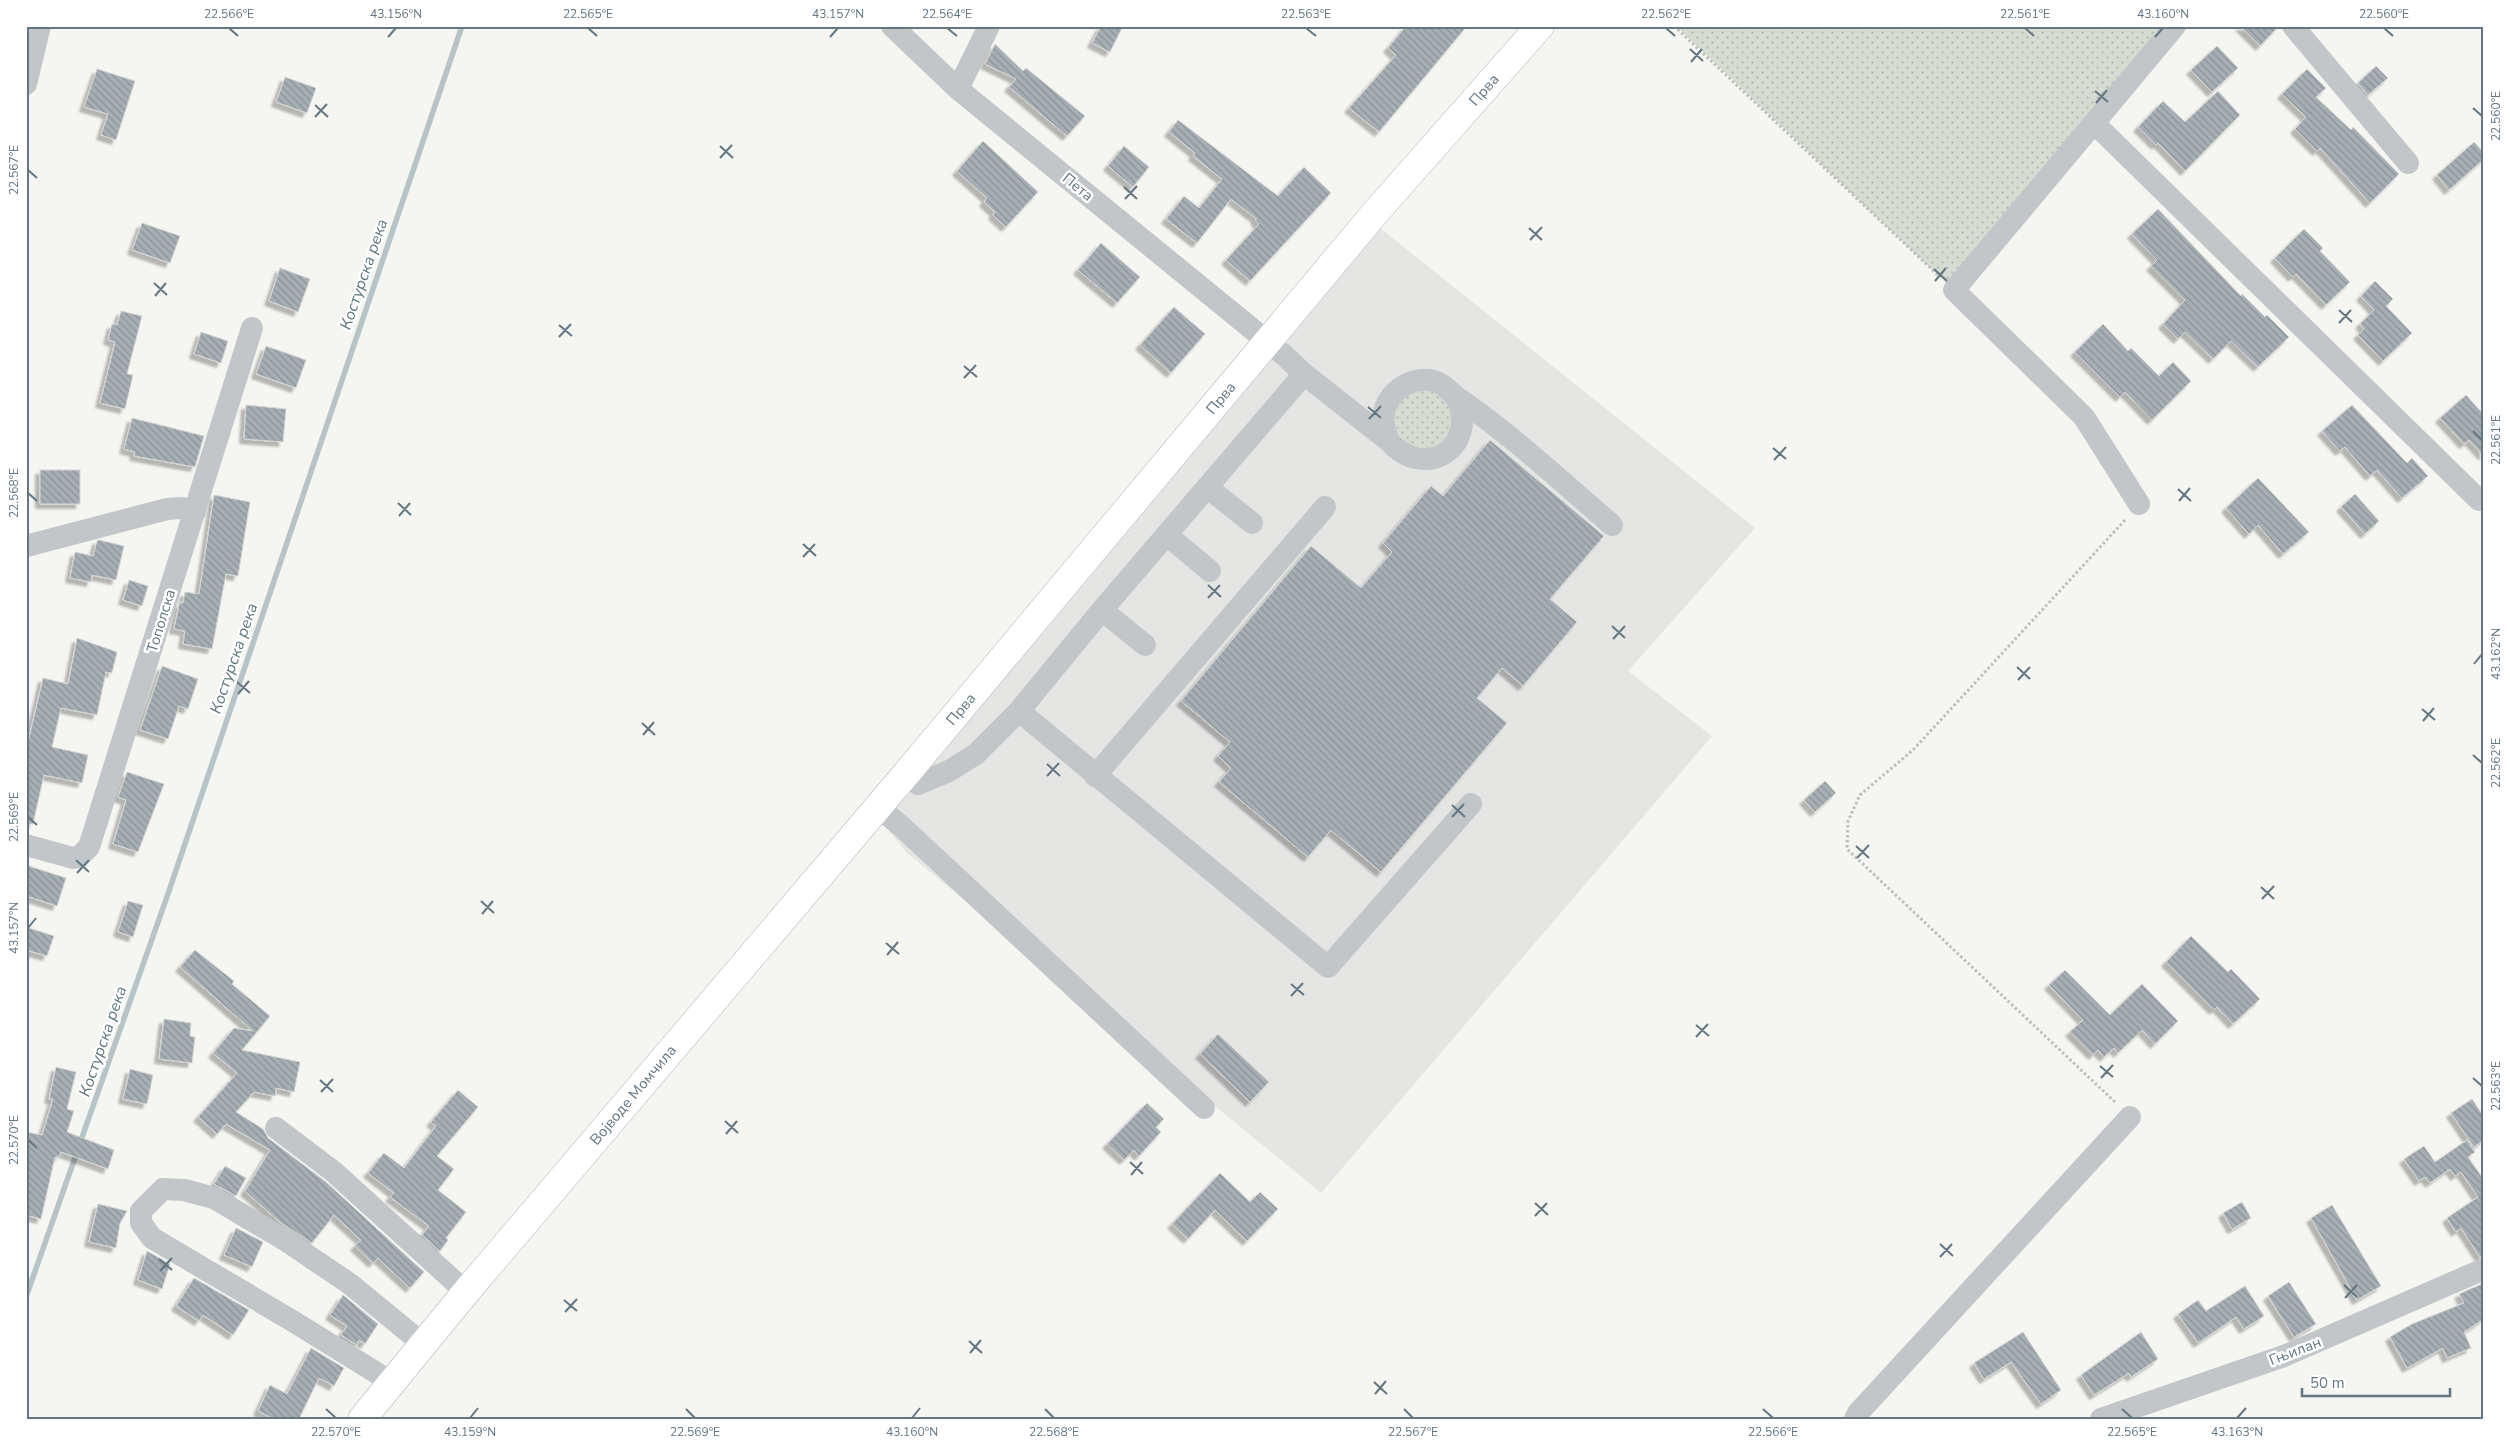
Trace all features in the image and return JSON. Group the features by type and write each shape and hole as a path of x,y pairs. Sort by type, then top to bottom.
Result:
{"main road":[{"name":"Прва","path":"906,774 1376,213 1540,26"},
{"name":"Војводе Момчила","path":"362,1419 393,1384 466,1292 906,774"}],"street":[{"path":"26,84 40,26"},
{"name":"Пета","path":"892,26 958,89 1268,342 1304,374 1389,441"},
{"path":"958,89 989,26"},
{"path":"2140,504 2084,417 1954,290 2175,26"},
{"path":"2293,26 2408,163"},
{"path":"2094,123 2480,500"},
{"name":"Тополска","path":"26,845 73,858 79,857 89,847 252,328"},
{"path":"906,774 918,784 948,771 976,754 1019,711 1102,610 1304,374"},
{"path":"1457,398 1462,409 1463,422 1461,434 1445,454 1433,459 1421,460 1403,454 1389,441 1384,428 1386,408 1396,390 1408,383 1422,380 1435,381 1448,388 1457,398 1490,420 1612,526"},
{"path":"1207,487 1252,523"},
{"path":"26,546 167,509 182,508 195,512"},
{"path":"1095,776 1325,508"},
{"path":"1167,535 1210,571"},
{"path":"1102,610 1145,644"},
{"path":"1019,711 1095,776 1328,966 1471,804"},
{"path":"878,807 1204,1108"},
{"path":"1855,1419 1858,1413 2130,1117"},
{"path":"276,1128 334,1172 466,1292"},
{"path":"393,1384 291,1320 152,1238 141,1223 141,1211 163,1189 184,1190 214,1198 285,1240 350,1284 423,1344"},
{"name":"Гњилан","path":"2101,1419 2284,1356 2484,1269"}],"path":[{"path":"1674,26 1954,290"},
{"path":"2130,1117 1847,848 1848,821 1860,794 1914,750 2140,504"}],"shaded area":[{"path":"1676,26 2179,26 1962,298"},
{"path":"1375,224 1755,528 1628,671 1712,736 1321,1193 907,853 875,814"},
{"path":"1424,390 1435,392 1448,403 1453,419 1451,430 1440,443 1424,448 1413,446 1400,435 1395,419 1397,408 1408,395"}],"building":[{"path":"1101,26 1123,26 1110,52 1092,43"},
{"path":"1406,26 1467,26 1379,132 1349,108 1396,55 1388,48"},
{"path":"2240,26 2279,26 2260,46"},
{"path":"995,44 1023,71 1026,68 1085,116 1067,136 1009,87 1016,79 985,64"},
{"path":"2217,46 2238,68 2212,92 2191,70"},
{"path":"2376,66 2388,78 2368,95 2358,83"},
{"path":"97,69 135,81 116,140 101,135 108,114 84,107"},
{"path":"2307,69 2326,88 2316,97 2351,130 2353,127 2399,174 2370,203 2320,148 2317,151 2295,129 2306,117 2282,94"},
{"path":"285,77 316,88 307,113 276,102"},
{"path":"2218,91 2240,115 2185,171 2158,143 2156,145 2138,127 2163,101 2185,122"},
{"path":"1178,120 1278,196 1304,167 1331,193 1250,281 1226,260 1259,224 1255,220 1257,219 1231,199 1197,243 1166,219 1184,196 1199,208 1222,179 1193,156 1195,153 1169,132"},
{"path":"983,141 1038,192 1006,227 993,215 995,212 984,202 987,198 957,171"},
{"path":"2474,142 2484,153 2484,159 2449,190 2437,175"},
{"path":"1124,146 1149,167 1133,187 1108,166"},
{"path":"2158,209 2241,296 2242,294 2265,317 2267,315 2289,337 2258,367 2231,341 2213,359 2185,332 2178,339 2163,324 2185,300 2151,266 2157,260 2132,234"},
{"path":"142,223 180,236 170,263 132,250"},
{"path":"2304,229 2323,248 2320,251 2350,282 2326,305 2296,274 2293,277 2275,258"},
{"path":"1101,243 1140,277 1117,303 1078,270"},
{"path":"280,268 310,279 298,312 269,301"},
{"path":"2375,281 2393,299 2386,306 2412,333 2383,361 2358,335 2364,329 2360,324 2374,310 2361,296"},
{"path":"1174,307 1205,334 1171,373 1140,345"},
{"path":"121,311 142,316 127,374 133,375 125,409 100,403 115,342 108,340 112,324 117,325"},
{"path":"2103,324 2128,351 2131,348 2159,376 2173,362 2191,381 2152,420 2125,392 2120,397 2075,352"},
{"path":"201,332 228,341 221,363 194,354"},
{"path":"266,346 306,360 296,388 256,374"},
{"path":"2466,395 2484,415 2484,456 2469,440 2464,444 2440,418"},
{"path":"246,405 286,409 283,442 244,439"},
{"path":"2352,405 2407,463 2412,458 2428,476 2402,498 2377,470 2370,476 2345,447 2340,451 2322,431"},
{"path":"132,418 204,436 195,467 134,456 135,452 124,449"},
{"path":"1490,440 1604,536 1550,599 1577,622 1523,686 1502,668 1477,698 1507,723 1381,872 1331,830 1308,857 1219,782 1231,768 1218,756 1230,742 1181,701 1311,546 1361,588 1392,552 1383,543 1431,486 1443,496"},
{"path":"40,470 80,470 80,504 40,504"},
{"path":"2258,478 2309,532 2283,554 2258,525 2249,534 2226,508"},
{"path":"2355,494 2379,521 2365,534 2341,507"},
{"path":"214,495 250,502 238,576 226,574 212,649 183,644 185,631 174,629 179,605 183,603 185,592 199,594"},
{"path":"97,541 124,546 116,580 92,575 91,582 70,578 75,552 93,556"},
{"path":"129,580 148,586 142,606 123,600"},
{"path":"77,638 117,652 112,673 106,672 97,715 61,708 52,747 88,755 82,783 44,775 33,824 26,824 26,738 29,738 43,678 68,684"},
{"path":"162,666 198,679 188,709 179,706 168,739 140,730"},
{"path":"127,772 164,784 138,852 113,844 126,800 118,797"},
{"path":"1825,781 1836,793 1815,812 1804,800"},
{"path":"26,865 66,878 57,906 26,896"},
{"path":"128,901 143,905 133,937 118,932"},
{"path":"26,927 54,936 47,956 26,950"},
{"path":"2191,936 2228,972 2231,969 2260,999 2233,1024 2217,1007 2214,1010 2166,962"},
{"path":"195,950 234,981 232,984 270,1016 242,1050 300,1062 294,1092 276,1088 275,1096 254,1092 236,1112 263,1129 268,1138 326,1182 424,1272 410,1288 378,1258 373,1263 355,1246 361,1240 334,1215 312,1243 281,1223 245,1191 270,1150 226,1124 217,1134 198,1117 237,1073 213,1053 234,1028 253,1031 180,967"},
{"path":"2065,970 2110,1015 2142,984 2178,1021 2155,1044 2142,1030 2118,1053 2114,1048 2104,1057 2098,1050 2093,1055 2070,1032 2083,1020 2049,985"},
{"path":"164,1019 191,1023 190,1036 195,1037 192,1063 159,1059"},
{"path":"1218,1034 1269,1082 1250,1102 1200,1054"},
{"path":"56,1067 76,1072 67,1109 74,1111 67,1132 114,1150 108,1169 61,1152 59,1157 55,1157 41,1219 26,1215 26,1132 42,1135 53,1099 49,1099"},
{"path":"130,1069 153,1075 147,1104 123,1099"},
{"path":"458,1090 478,1107 437,1156 454,1169 438,1190 466,1212 446,1238 448,1240 440,1251 422,1235 429,1226 390,1197 394,1193 368,1173 384,1153 404,1168 436,1126 431,1122"},
{"path":"2472,1099 2484,1117 2484,1140 2474,1147 2451,1113"},
{"path":"1147,1103 1164,1119 1156,1127 1161,1132 1139,1156 1134,1150 1124,1160 1107,1144"},
{"path":"2467,1140 2475,1152 2468,1157 2484,1180 2484,1256 2480,1257 2461,1228 2456,1232 2447,1218 2478,1197 2461,1172 2455,1176 2450,1169 2430,1183 2425,1177 2419,1181 2404,1159 2424,1146 2435,1162"},
{"path":"225,1166 246,1178 236,1196 214,1184"},
{"path":"1220,1173 1250,1202 1260,1192 1278,1209 1247,1241 1215,1210 1188,1239 1172,1224"},
{"path":"2242,1202 2251,1218 2232,1229 2223,1213"},
{"path":"98,1204 127,1211 120,1223 116,1248 89,1242"},
{"path":"2332,1205 2381,1286 2357,1300 2311,1218"},
{"path":"236,1228 263,1242 252,1267 224,1255"},
{"path":"147,1251 170,1264 162,1289 138,1280"},
{"path":"194,1278 249,1310 233,1335 203,1315 199,1321 176,1306"},
{"path":"2289,1282 2316,1324 2294,1337 2268,1296"},
{"path":"2484,1283 2484,1319 2464,1332 2471,1348 2447,1358 2443,1348 2407,1368 2390,1337 2412,1324 2464,1303 2459,1294"},
{"path":"2245,1286 2264,1316 2244,1329 2236,1317 2198,1343 2178,1314 2198,1300 2206,1311"},
{"path":"343,1295 378,1324 365,1344 359,1340 357,1345 341,1335 347,1326 330,1315"},
{"path":"2023,1332 2061,1390 2041,1404 2011,1362 1984,1379 1974,1363"},
{"path":"2141,1332 2158,1359 2131,1377 2129,1373 2094,1395 2081,1375"},
{"path":"311,1348 344,1368 334,1386 319,1378 299,1419 274,1419 258,1411 270,1385 287,1394"}],"waterway":[{"name":"Костурска река","path":"80,1143 169,891 462,26"},
{"name":"Костурска река","path":"26,1297 77,1152"}]}
